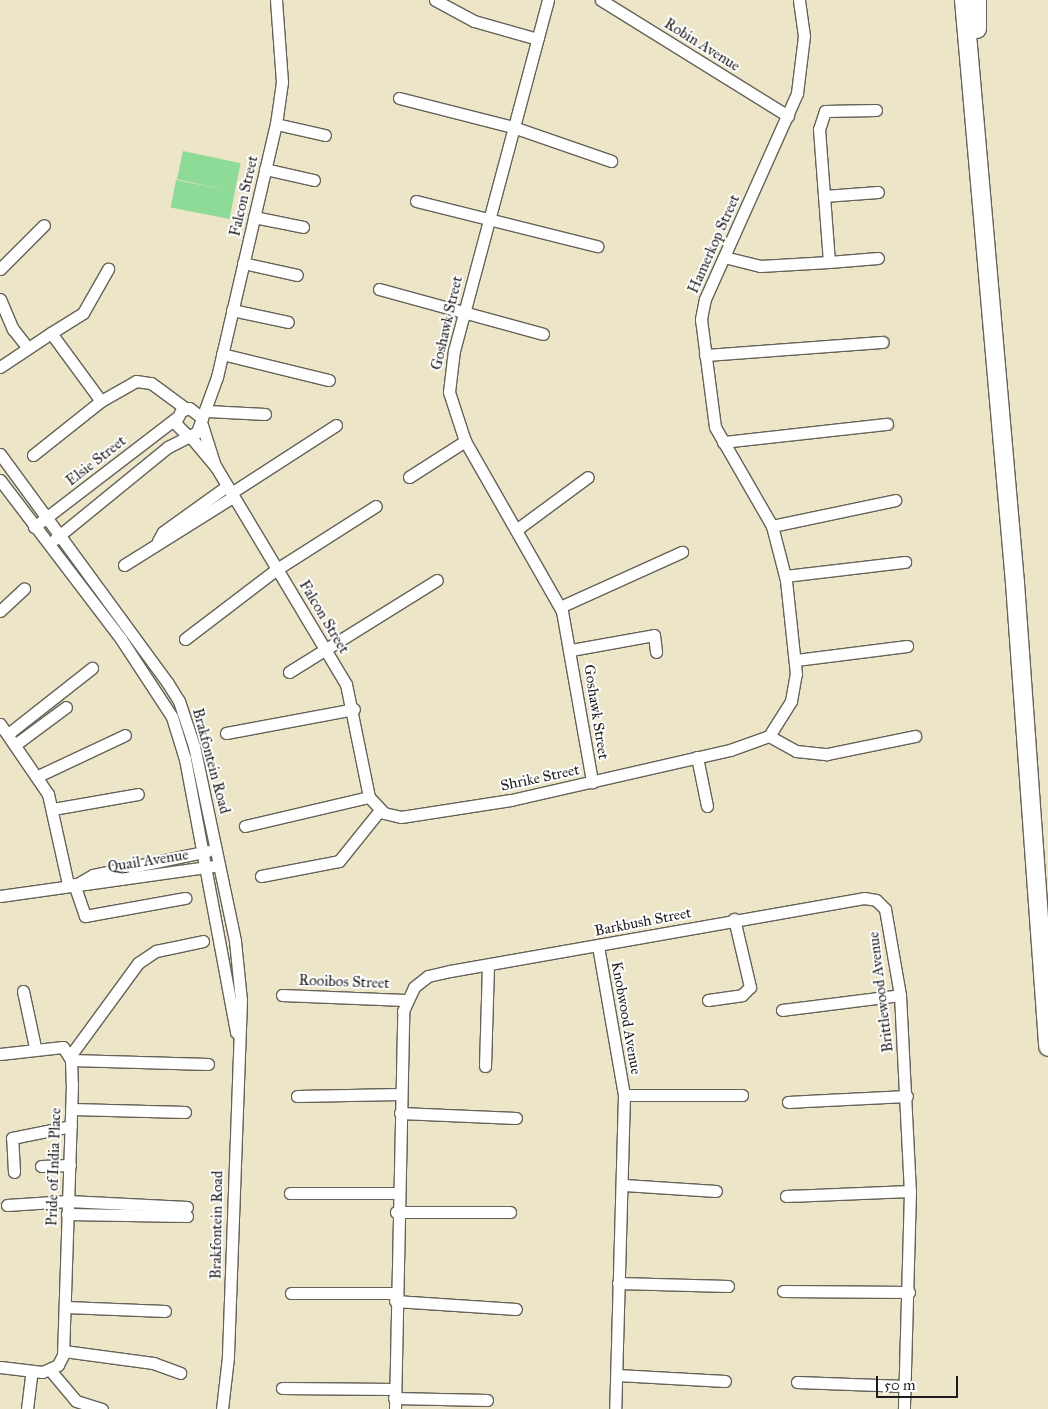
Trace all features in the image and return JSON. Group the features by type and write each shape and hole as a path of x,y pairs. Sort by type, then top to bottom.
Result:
{"highway":[{"path":"964,0 974,87 1048,1047"},
{"path":"974,87 977,0"}],"street":[{"name":"Falcon Street","path":"216,467 204,418 223,352 276,124 282,82 276,0"},
{"path":"435,0 474,22 537,40"},
{"name":"Goshawk Street","path":"548,0 465,310 449,381 450,405 465,441 560,607 570,650 592,782"},
{"name":"Robin Avenue","path":"601,0 788,116"},
{"name":"Hamerkop Street","path":"769,736 791,701 796,660 785,576 772,526 723,442 711,412 702,310 788,116 801,66 804,24 799,0"},
{"path":"399,98 514,127 611,161"},
{"path":"829,262 824,196 822,114 833,109 876,110"},
{"path":"276,124 325,135"},
{"path":"265,168 314,180"},
{"path":"824,196 878,192"},
{"path":"416,201 597,246"},
{"path":"254,217 303,227"},
{"path":"0,269 44,224"},
{"path":"724,257 760,266 878,258"},
{"path":"243,263 296,275"},
{"path":"0,367 27,347 83,313 108,269"},
{"path":"379,289 465,310 543,334"},
{"path":"0,299 13,329 27,347"},
{"path":"232,310 288,322"},
{"path":"50,333 101,400"},
{"path":"706,355 883,342"},
{"path":"223,352 314,370"},
{"path":"223,352 329,380"},
{"path":"33,455 101,400 142,380 182,412 204,418 265,414"},
{"path":"182,412 211,395"},
{"name":"Falcon Street","path":"182,412 179,431 188,435 216,467 326,650 354,709 369,797"},
{"name":"Elsie Street","path":"34,527 182,412"},
{"path":"48,544 188,435 204,418"},
{"path":"723,442 887,424"},
{"path":"124,565 230,492 336,425"},
{"path":"409,477 465,441"},
{"name":"Brakfontein Road","path":"0,454 48,516 179,701 217,849 239,976 228,1357 222,1409"},
{"path":"516,530 588,477"},
{"name":"Brakfontein Road","path":"0,480 121,639 172,717 185,759 238,1040"},
{"path":"772,526 895,500"},
{"path":"185,640 277,569 376,506"},
{"path":"560,607 682,552"},
{"path":"785,576 905,562"},
{"path":"289,672 438,580"},
{"path":"0,611 24,589"},
{"path":"570,650 654,635 656,652"},
{"path":"796,660 907,646"},
{"path":"12,740 92,668"},
{"path":"12,740 80,686"},
{"path":"12,740 66,707"},
{"path":"226,733 354,709"},
{"path":"0,724 38,776 53,809 85,916 185,898"},
{"path":"38,776 125,735"},
{"path":"769,736 796,751 827,754 915,736"},
{"name":"Shrike Street","path":"380,810 392,816 414,815 592,782 697,757 769,736"},
{"path":"697,757 707,806"},
{"path":"53,809 138,794"},
{"path":"245,826 369,797 380,810 339,861 260,876"},
{"name":"Quail Avenue","path":"133,873 217,849"},
{"name":"Quail Avenue","path":"0,896 133,873 220,864"},
{"name":"Barkbush Street","path":"428,976 864,898"},
{"name":"Brittlewood Avenue","path":"864,898 876,900 885,909 900,994 907,1096 910,1191 909,1292 904,1409"},
{"path":"708,1000 742,995 750,987 734,920"},
{"path":"70,1058 138,963 156,951 203,941"},
{"name":"Knobwood Avenue","path":"598,946 624,1095 624,1186 618,1283 615,1409"},
{"path":"485,1066 488,964"},
{"name":"Rooibos Street","path":"394,1399 396,1193 405,1000 428,976"},
{"path":"24,991 35,1047"},
{"path":"782,1010 900,994"},
{"name":"Rooibos Street","path":"282,995 405,1000"},
{"path":"0,1054 35,1047 59,1045 70,1058 208,1064"},
{"name":"Pride of India Place","path":"64,1353 72,1109 70,1058"},
{"path":"297,1096 400,1094"},
{"name":"Knobwood Avenue","path":"624,1095 742,1095"},
{"path":"788,1102 907,1096"},
{"path":"72,1109 185,1112"},
{"path":"400,1113 516,1118"},
{"path":"14,1172 12,1138 71,1126"},
{"path":"41,1166 70,1165"},
{"path":"624,1186 716,1191"},
{"path":"786,1196 910,1191"},
{"path":"290,1193 396,1193"},
{"path":"8,1206 68,1201 187,1211 68,1214"},
{"path":"396,1212 510,1212"},
{"path":"618,1283 728,1286"},
{"path":"783,1291 909,1292"},
{"path":"291,1293 395,1297 516,1309"},
{"path":"66,1307 165,1311"},
{"path":"27,1409 41,1371 64,1353 160,1364 180,1373"},
{"path":"0,1368 41,1371 76,1401 102,1409"},
{"path":"41,1371 76,1409"},
{"path":"616,1375 725,1381"},
{"path":"798,1382 905,1386"},
{"path":"282,1388 394,1399 487,1400"}],"green space":[{"path":"183,151 241,163 235,192 177,179"},
{"path":"176,180 235,191 230,219 171,207"}]}
